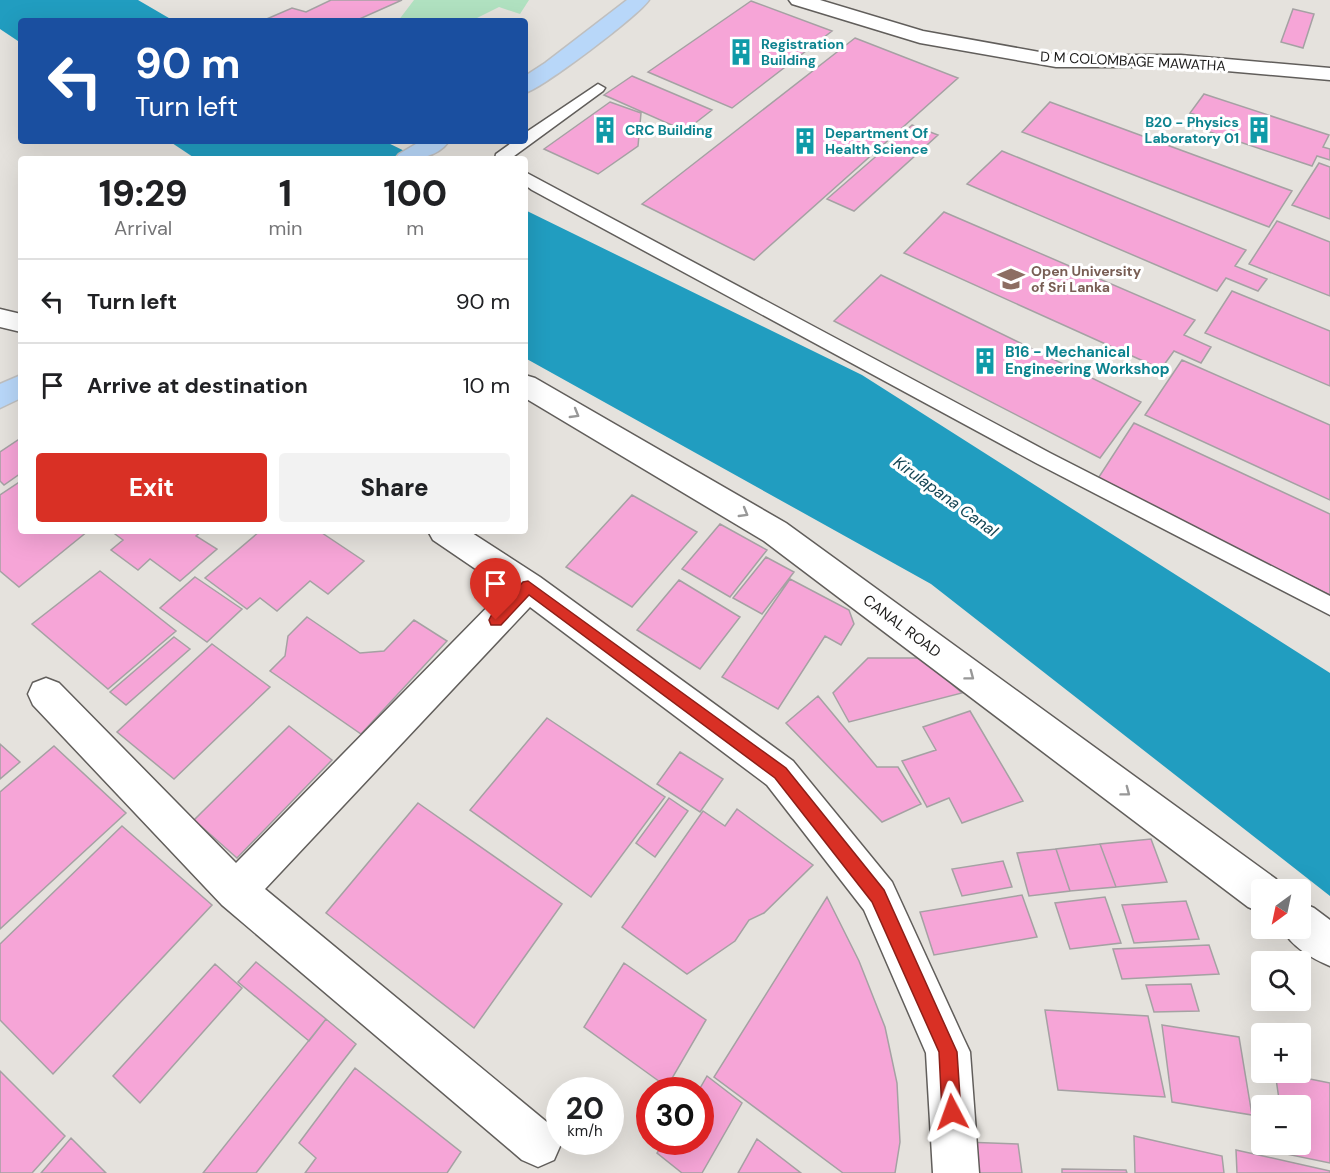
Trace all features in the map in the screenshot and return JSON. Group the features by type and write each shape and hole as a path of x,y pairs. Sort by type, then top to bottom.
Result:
{"main road":[{"path":"528,84 553,68 639,0"},
{"path":"412,156 433,144"},
{"path":"0,397 18,387"}],"street":[{"name":"D M COLOMBAGE MAWATHA","path":"798,0 920,38 1056,61 1181,61 1330,74"},
{"path":"0,318 18,322"},
{"name":"CANAL ROAD","path":"528,387 775,532 1251,885"},
{"path":"449,534 528,586 780,773 878,896 948,1052 956,1173"},
{"path":"236,891 528,586"},
{"path":"46,694 236,891 538,1144"},
{"path":"1311,930 1330,945"}],"lane":[{"path":"528,138 598,88"},
{"path":"502,156 520,144"},
{"path":"528,179 1042,458 1330,606"}],"green space":[{"path":"414,0 529,0 520,14 499,7 477,18 400,18"}],"water":[{"path":"0,0 138,0 169,18 18,18 18,41 0,29"},
{"path":"174,144 390,144 415,156 192,156"},
{"name":"Kirulapana Canal","path":"528,211 862,375 1330,673 1330,896 931,584 528,360"}],"building":[{"path":"331,0 402,0 362,18 269,18 292,8 306,12"},
{"name":"Registration Building","path":"751,1 832,31 732,108 648,72"},
{"path":"1293,9 1314,14 1303,48 1281,42"},
{"name":"Department Of Health Science","path":"855,38 958,78 754,260 642,204"},
{"path":"632,76 712,110 685,131 604,95"},
{"name":"B20 - Physics Laboratory 01","path":"1204,94 1329,135 1323,147 1330,149 1330,160 1317,156 1312,166 1189,125 1196,115 1190,113"},
{"name":"CRC Building","path":"610,102 641,113 638,146 598,174 544,149"},
{"path":"1050,102 1292,191 1269,227 1022,132"},
{"path":"912,125 938,135 854,211 827,199"},
{"path":"1002,151 1246,250 1235,266 1267,279 1258,291 1226,278 1217,291 967,184"},
{"path":"1319,163 1330,167 1330,219 1292,205"},
{"path":"944,212 1195,320 1184,335 1211,347 1201,363 1174,351 1161,369 904,253"},
{"path":"1277,221 1330,242 1330,296 1249,264"},
{"name":"B16 - Mechanical Engineering Workshop","path":"881,275 1141,402 1100,458 834,321"},
{"path":"1232,291 1330,331 1330,386 1205,333"},
{"path":"1182,360 1330,425 1330,500 1145,415"},
{"path":"1134,423 1330,514 1330,595 1097,480"},
{"path":"18,440 18,475 4,485 0,481 0,452"},
{"path":"18,483 18,534 84,534 19,587 0,571 0,495"},
{"path":"632,495 697,532 632,607 566,567"},
{"path":"720,524 767,550 730,597 682,569"},
{"path":"115,534 198,534 196,536 217,549 180,581 150,559 138,570 111,550 123,540"},
{"path":"256,534 324,534 364,561 328,594 310,581 277,611 260,598 247,609 205,578"},
{"path":"766,557 794,572 762,614 733,598"},
{"path":"100,571 176,631 108,689 32,624"},
{"path":"195,577 242,609 207,642 160,608"},
{"path":"790,579 849,610 854,624 841,645 825,636 778,709 722,677"},
{"path":"679,580 740,617 700,669 637,630"},
{"path":"307,617 360,653 384,651 414,620 447,641 361,734 270,671 285,656 288,636"},
{"path":"174,637 190,649 126,705 110,692"},
{"path":"212,644 270,687 174,779 117,732"},
{"path":"868,658 922,658 962,693 849,722 833,693"},
{"path":"818,696 877,767 898,767 921,804 882,822 786,723"},
{"path":"970,711 1023,801 962,823 949,798 927,807 902,761 936,750 923,727"},
{"path":"547,718 665,797 591,897 470,810"},
{"path":"289,726 332,760 237,858 194,820"},
{"path":"0,744 20,762 0,779"},
{"path":"54,746 126,813 0,929 0,792"},
{"path":"680,752 723,779 700,812 657,784"},
{"path":"669,798 688,811 655,857 636,843"},
{"path":"418,803 562,904 474,1028 326,913"},
{"path":"737,809 813,865 764,913 749,920 735,941 687,974 622,927 703,811 725,826"},
{"path":"122,826 212,905 53,1074 0,1020 0,944"},
{"path":"1151,839 1167,882 1116,887 1100,844"},
{"path":"1100,844 1116,887 1070,891 1056,849"},
{"path":"1056,849 1070,891 1029,896 1017,853"},
{"path":"1003,861 1012,887 962,896 952,869"},
{"path":"1022,895 1037,937 934,955 920,912"},
{"path":"827,897 859,961 885,1027 897,1083 900,1142 895,1173 843,1173 714,1077"},
{"path":"1105,897 1121,943 1070,949 1055,903"},
{"path":"1186,901 1199,939 1134,943 1122,905"},
{"path":"1209,945 1219,974 1122,979 1113,949"},
{"path":"256,962 326,1019 309,1041 238,982"},
{"path":"624,963 706,1020 673,1077 653,1077 584,1027"},
{"path":"215,964 242,988 140,1103 113,1076"},
{"path":"1191,984 1199,1011 1154,1012 1146,985"},
{"path":"1045,1010 1148,1016 1165,1097 1058,1090"},
{"path":"326,1019 356,1044 256,1173 203,1173"},
{"path":"1162,1025 1239,1037 1251,1115 1172,1102"},
{"path":"355,1068 461,1152 447,1173 305,1173 316,1158 299,1143"},
{"path":"0,1071 65,1136 32,1173 0,1173"},
{"path":"1311,1079 1330,1083 1330,1163 1291,1155 1311,1155 1311,1095 1278,1095 1277,1083 1311,1083"},
{"path":"714,1081 742,1103 714,1152"},
{"path":"1134,1136 1222,1156 1224,1173 1135,1173"},
{"path":"71,1138 106,1173 41,1173"},
{"path":"757,1139 801,1173 738,1173"},
{"path":"964,1142 1018,1144 1022,1173 968,1173"},
{"path":"1236,1150 1330,1171 1330,1173 1237,1173"},
{"path":"660,1155 712,1155 702,1173 682,1173"},
{"path":"1062,1169 1126,1170 1127,1173 1062,1173"}],"place":[{"name":"Registration Building","path":"741,52"},
{"name":"CRC Building","path":"605,130"},
{"name":"B20 - Physics Laboratory 01","path":"1259,130"},
{"name":"Department Of Health Science","path":"805,141"},
{"name":"Open University of Sri Lanka","path":"1011,279"},
{"name":"B16 - Mechanical Engineering Workshop","path":"985,361"}],"route":[{"path":"496,620 528,586 780,773 878,896 948,1052 952,1112"}]}
